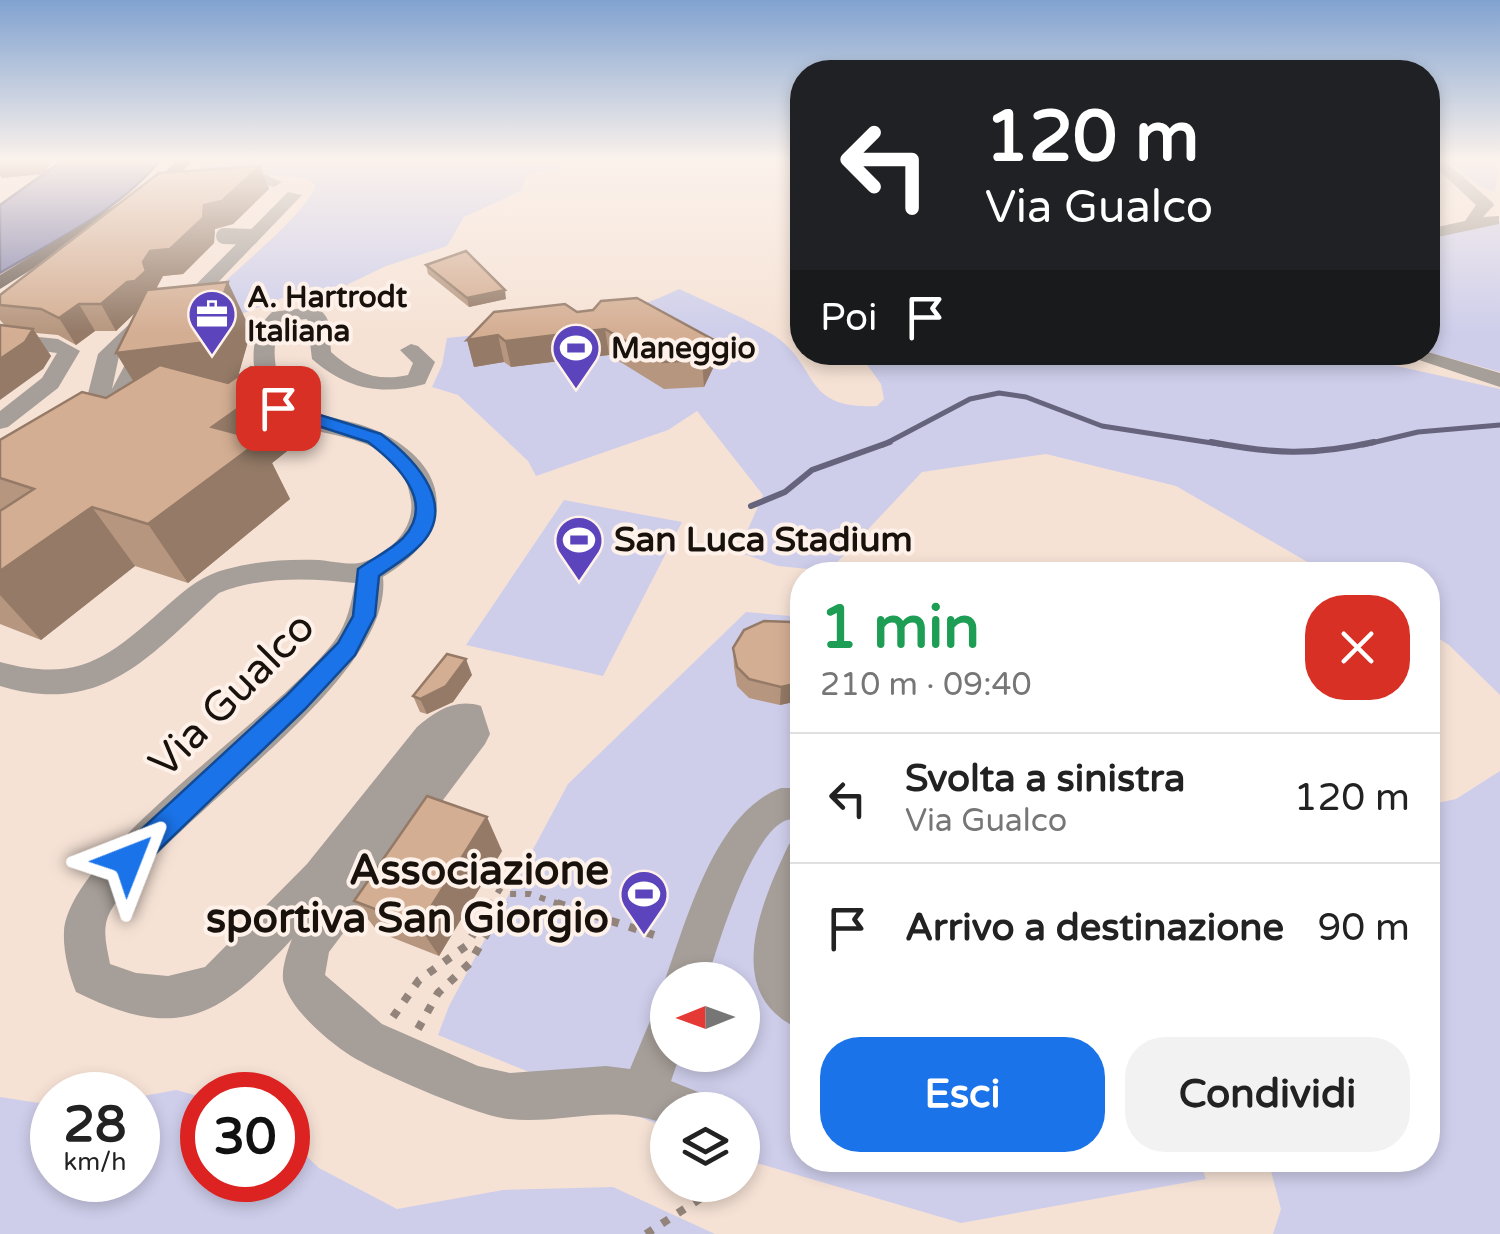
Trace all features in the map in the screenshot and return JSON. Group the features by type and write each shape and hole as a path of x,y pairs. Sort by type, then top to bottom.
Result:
{"main road":[{"path":"0,283 104,218"},
{"path":"0,298 123,218"}],"street":[{"path":"244,218 109,354 88,427 116,404 142,350 271,218"},
{"path":"1473,224 1474,218"},
{"path":"1440,231 1495,218"},
{"path":"224,236 251,237"},
{"path":"171,288 199,288"},
{"path":"366,574 412,542 426,516 424,494 402,460 374,438 278,408 264,351 266,333 272,320 279,316 312,312 320,322 320,354 366,384 392,385 417,379 424,362 411,350"},
{"path":"100,393 96,342 103,335"},
{"path":"0,340 58,345 69,351 64,370 0,422"},
{"path":"1440,362 1500,380"},
{"name":"Via Gualco","path":"0,674 51,688 94,678 218,582 271,572 366,574 370,580 364,616 346,649 296,702 142,845 93,903 84,931 91,978 143,998 216,984 310,888 429,737 449,720 469,716 473,734 322,926 304,962 303,980 351,1028 390,1052 478,1089 510,1096 606,1089 650,1096"},
{"path":"693,962 734,854 772,806 790,802"},
{"path":"790,884 775,918 773,965 790,1000"},
{"path":"643,1093 651,1072"}],"path":[{"path":"390,1052 419,980 466,946 510,872"},
{"path":"390,1052 438,993 470,963 509,894 530,894 654,935"},
{"path":"646,1234 694,1202"}],"shaded area":[{"path":"0,218 93,218 64,236 0,273"},
{"path":"292,218 464,218 447,246 386,266 332,292 282,298 214,325 185,328 209,297"},
{"path":"1500,221 1500,372 1440,355 1440,236"},
{"path":"679,289 736,315 786,345 790,365 802,365 822,393 852,405 877,406 884,399 881,384 867,365 1392,365 1500,389 1500,695 1440,639 1440,562 1308,562 1176,486 1046,454 922,472 837,562 790,562 790,567 778,566 738,552 763,495 697,411 668,430 536,476 528,461 458,395 432,387 442,365 447,338 594,318"},
{"name":"San Luca Stadium","path":"564,500 682,522 603,676 466,645"},
{"name":"Associazione sportiva San Giorgio","path":"746,612 790,616 790,1172 1203,1172 1206,1179 961,1223 760,1164 760,1092 650,1092 650,1121 438,1035 449,1006 568,784"},
{"path":"1500,771 1500,1234 1273,1234 1281,1209 1271,1172 1440,1172 1440,802 1456,799"},
{"path":"180,1091 180,1202 310,1202 310,1160 397,1209 503,1190 613,1187 715,1234 0,1234 0,1097 30,1102 30,1202 160,1202 160,1093"}],"building":[{"path":"101,218 203,218 170,249 150,251 143,262 146,271 101,304 79,304 59,318 41,309 0,305 0,295"},
{"path":"466,251 505,290 467,298 426,265"},
{"path":"228,282 207,342 116,353 147,290"},
{"path":"637,298 714,340 702,360 662,362 605,329 505,341 498,335 467,340 494,312 565,304 577,312 593,310 601,301"},
{"path":"0,325 33,329 25,342 0,359"},
{"path":"160,365 228,383 251,367 284,376 212,427 261,440 148,524 92,507 0,571 0,511 34,489 0,478 0,440 82,392 106,398"},
{"path":"764,621 790,622 790,685 781,687 749,679 737,667 733,648 744,630"},
{"path":"447,654 466,659 446,686 420,699 413,696"},
{"path":"427,796 487,817 419,926 354,901"}],"waterway":[{"path":"886,443 970,399 999,393 1026,397 1102,426 1225,445"},
{"path":"1363,445 1418,432 1500,425"},
{"path":"886,443 890,442"},
{"path":"1211,442 1292,452 1374,442"},
{"path":"751,506 785,492 812,470 886,443"}],"place":[{"name":"A. Hartrodt Italiana","path":"212,356"},
{"name":"Maneggio","path":"576,390"},
{"name":"San Luca Stadium","path":"579,582"},
{"name":"Associazione sportiva San Giorgio","path":"644,936"}],"route":[{"path":"128,860 296,702 346,649 364,616 370,580 366,574 412,542 426,516 424,494 416,477 387,447 374,438 278,408"}]}
